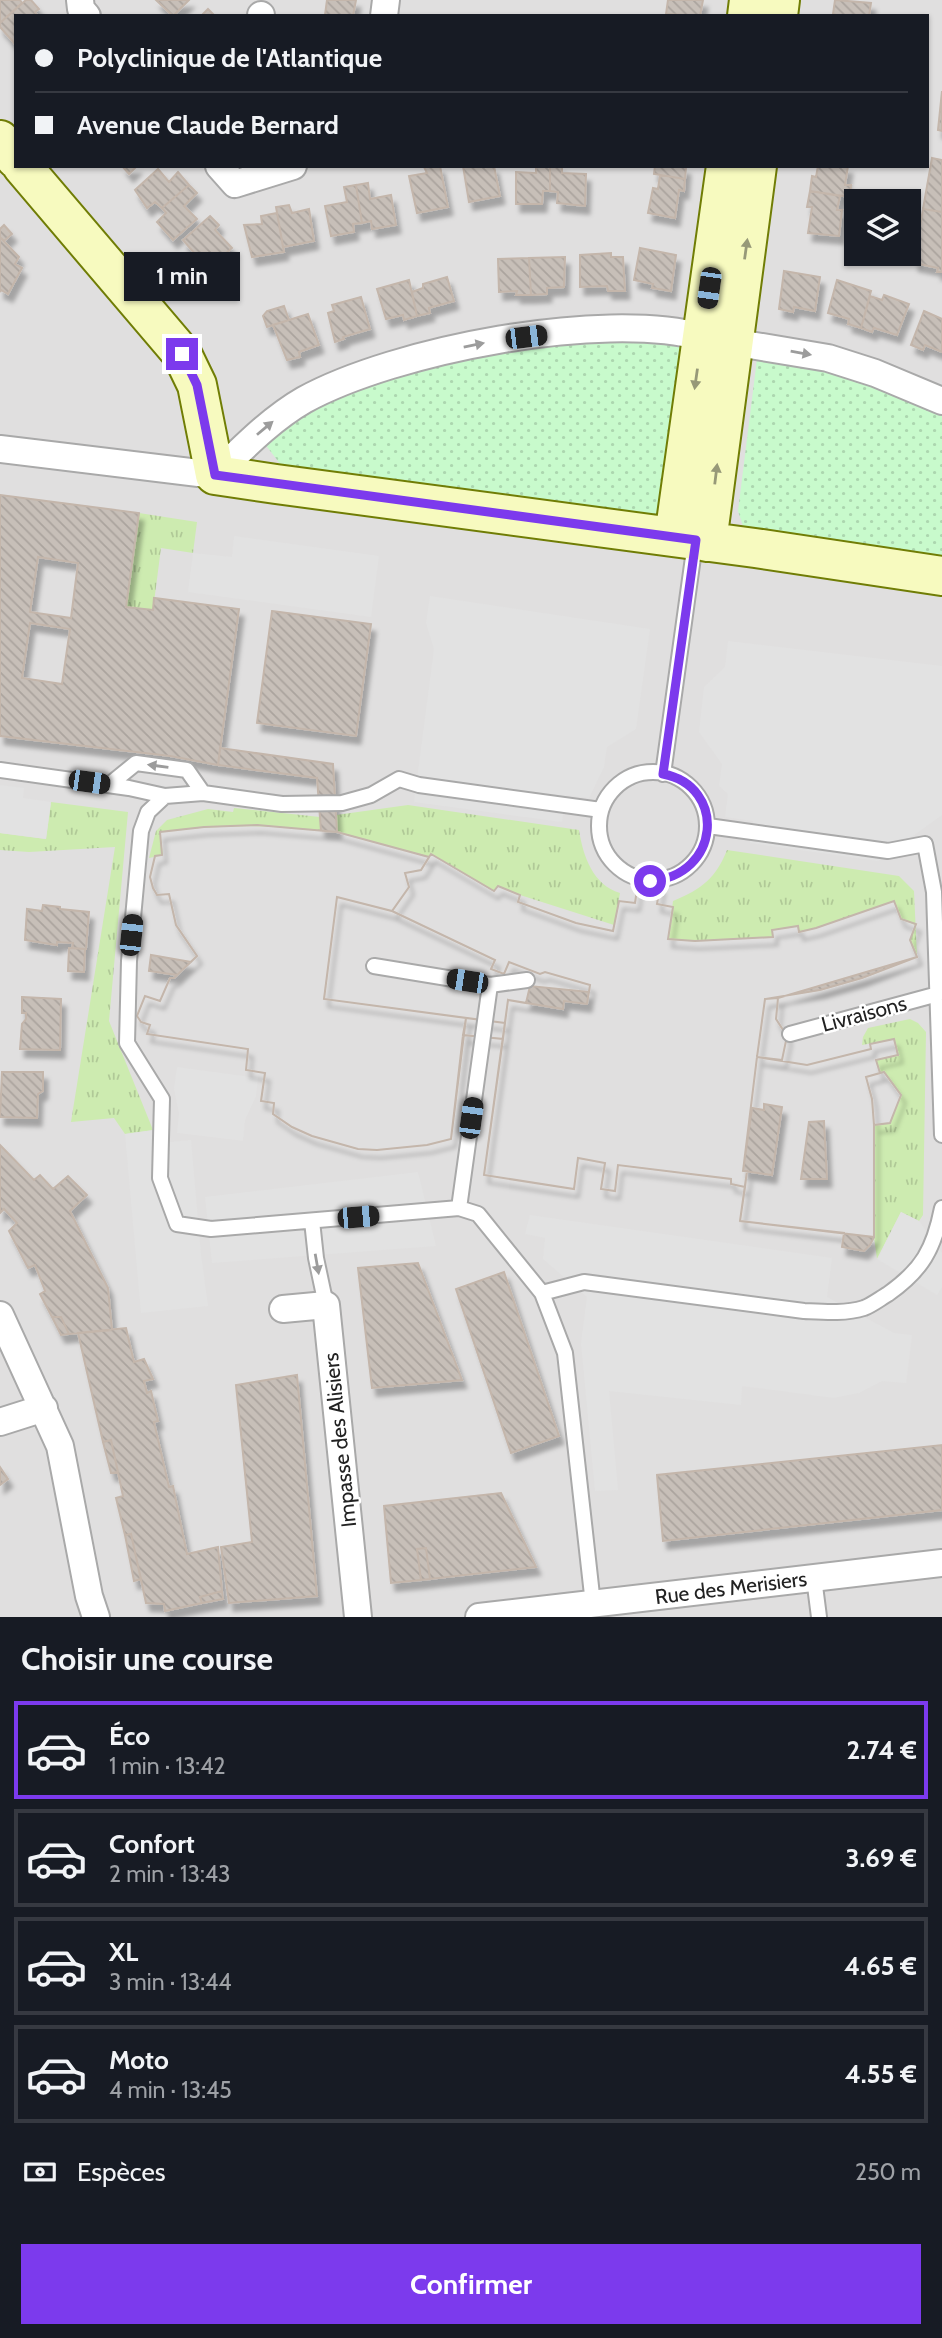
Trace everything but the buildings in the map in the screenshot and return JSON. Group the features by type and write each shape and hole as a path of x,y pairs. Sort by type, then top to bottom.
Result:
{"street":[{"path":"0,140 14,157"},
{"path":"24,168 182,354 197,385 215,475"},
{"path":"221,168 235,184 287,168"},
{"path":"692,540 718,339 726,168"},
{"path":"718,339 757,168"},
{"path":"215,475 260,433 304,400 346,380 407,359 482,343 591,330 683,332 828,358 876,373 942,401"},
{"path":"0,449 215,475 942,576"},
{"path":"283,1310 326,1306"},
{"name":"Impasse des Alisiers","path":"326,1306 358,1617"},
{"path":"0,1315 60,1446 89,1596 96,1617"},
{"path":"0,1422 44,1408"},
{"name":"Rue des Merisiers","path":"479,1617 942,1563"}],"lane":[{"path":"663,774 692,540"},
{"path":"109,785 136,763 187,770 203,793"},
{"path":"0,770 143,790 165,796 203,793 282,804 342,803 371,795 399,779 419,785 601,810"},
{"path":"641,773 663,774 682,780 699,796 708,826 705,844 696,860 681,873 664,880 650,881 628,874 613,863 603,847 599,829 601,810 610,794 624,781 641,773"},
{"path":"165,796 148,812 141,831 129,961 127,1042 162,1099 160,1178 177,1224 211,1229 459,1208 478,1214 542,1293 565,1353 593,1604"},
{"path":"708,826 888,851 925,844 934,892 942,1135"},
{"path":"374,966 490,985 527,980"},
{"path":"459,1208 490,985"},
{"name":"Livraisons","path":"790,1034 938,994"},
{"path":"542,1293 584,1282 804,1311 836,1312 865,1308 913,1275 925,1260 939,1226 942,1208"},
{"path":"312,1221 326,1306"},
{"path":"814,1578 819,1617"}],"shaded area":[{"path":"0,0 942,0 942,1617 0,1617"},
{"path":"234,536 379,556 371,617 188,592 193,553 232,557"},
{"path":"430,596 650,629 636,729 607,747 604,767 589,798 566,795 562,822 414,802 434,649 426,623"},
{"path":"728,641 942,666 942,815 878,861 750,843 753,821 725,817 728,794 719,786 722,764 699,732 704,687 725,667"},
{"path":"0,785 24,788 23,798 51,802 46,839 0,833"},
{"path":"177,1067 258,1078 256,1096 245,1120 243,1141 177,1133 179,1113 174,1089"},
{"path":"169,1128 170,1142 191,1140 208,1306 141,1313 125,1134"},
{"path":"418,1172 436,1246 212,1263 205,1197"},
{"path":"901,1212 919,1221 942,1253 942,1287 937,1295 877,1259"},
{"path":"530,1215 832,1258 827,1297 894,1333 912,1335 906,1383 882,1381 859,1393 834,1398 742,1386 741,1405 609,1391 618,1490 595,1491 581,1343 587,1297 543,1259 545,1238 525,1234"}],"green space":[{"path":"683,332 658,519 288,474 264,443 346,381 482,343"},
{"path":"758,351 873,377 942,407 942,564 745,532 738,511"},
{"path":"139,513 197,522 193,553 161,548 153,610 126,607"},
{"path":"51,802 128,812 109,1021 153,1130 125,1134 114,1118 71,1122 115,847 29,852 0,850 0,833 46,839"},
{"path":"408,805 579,830 583,850 596,876 620,893 614,925 498,886 494,891 432,854 429,857 337,832 336,815"},
{"path":"234,808 320,817 321,831 241,826 160,832 163,855 149,858 156,831 167,820 208,809 233,812"},
{"path":"727,850 899,876 914,891 917,957 910,940 915,925 901,919 894,901 816,928 799,932 797,926 772,930 773,937 695,941 668,939 673,901 707,882"},
{"path":"910,1019 926,1032 923,1215 919,1221 901,1212 877,1259 874,1237 874,1125 890,1123 901,1095 884,1073 880,1073 876,1060 897,1055 894,1039 862,1045 863,1037 868,1028"}],"route":[{"path":"182,354 197,385 215,475 696,540 663,774 675,776 688,784 699,796 708,826 705,844 696,860 681,873 664,880 650,881"}]}
